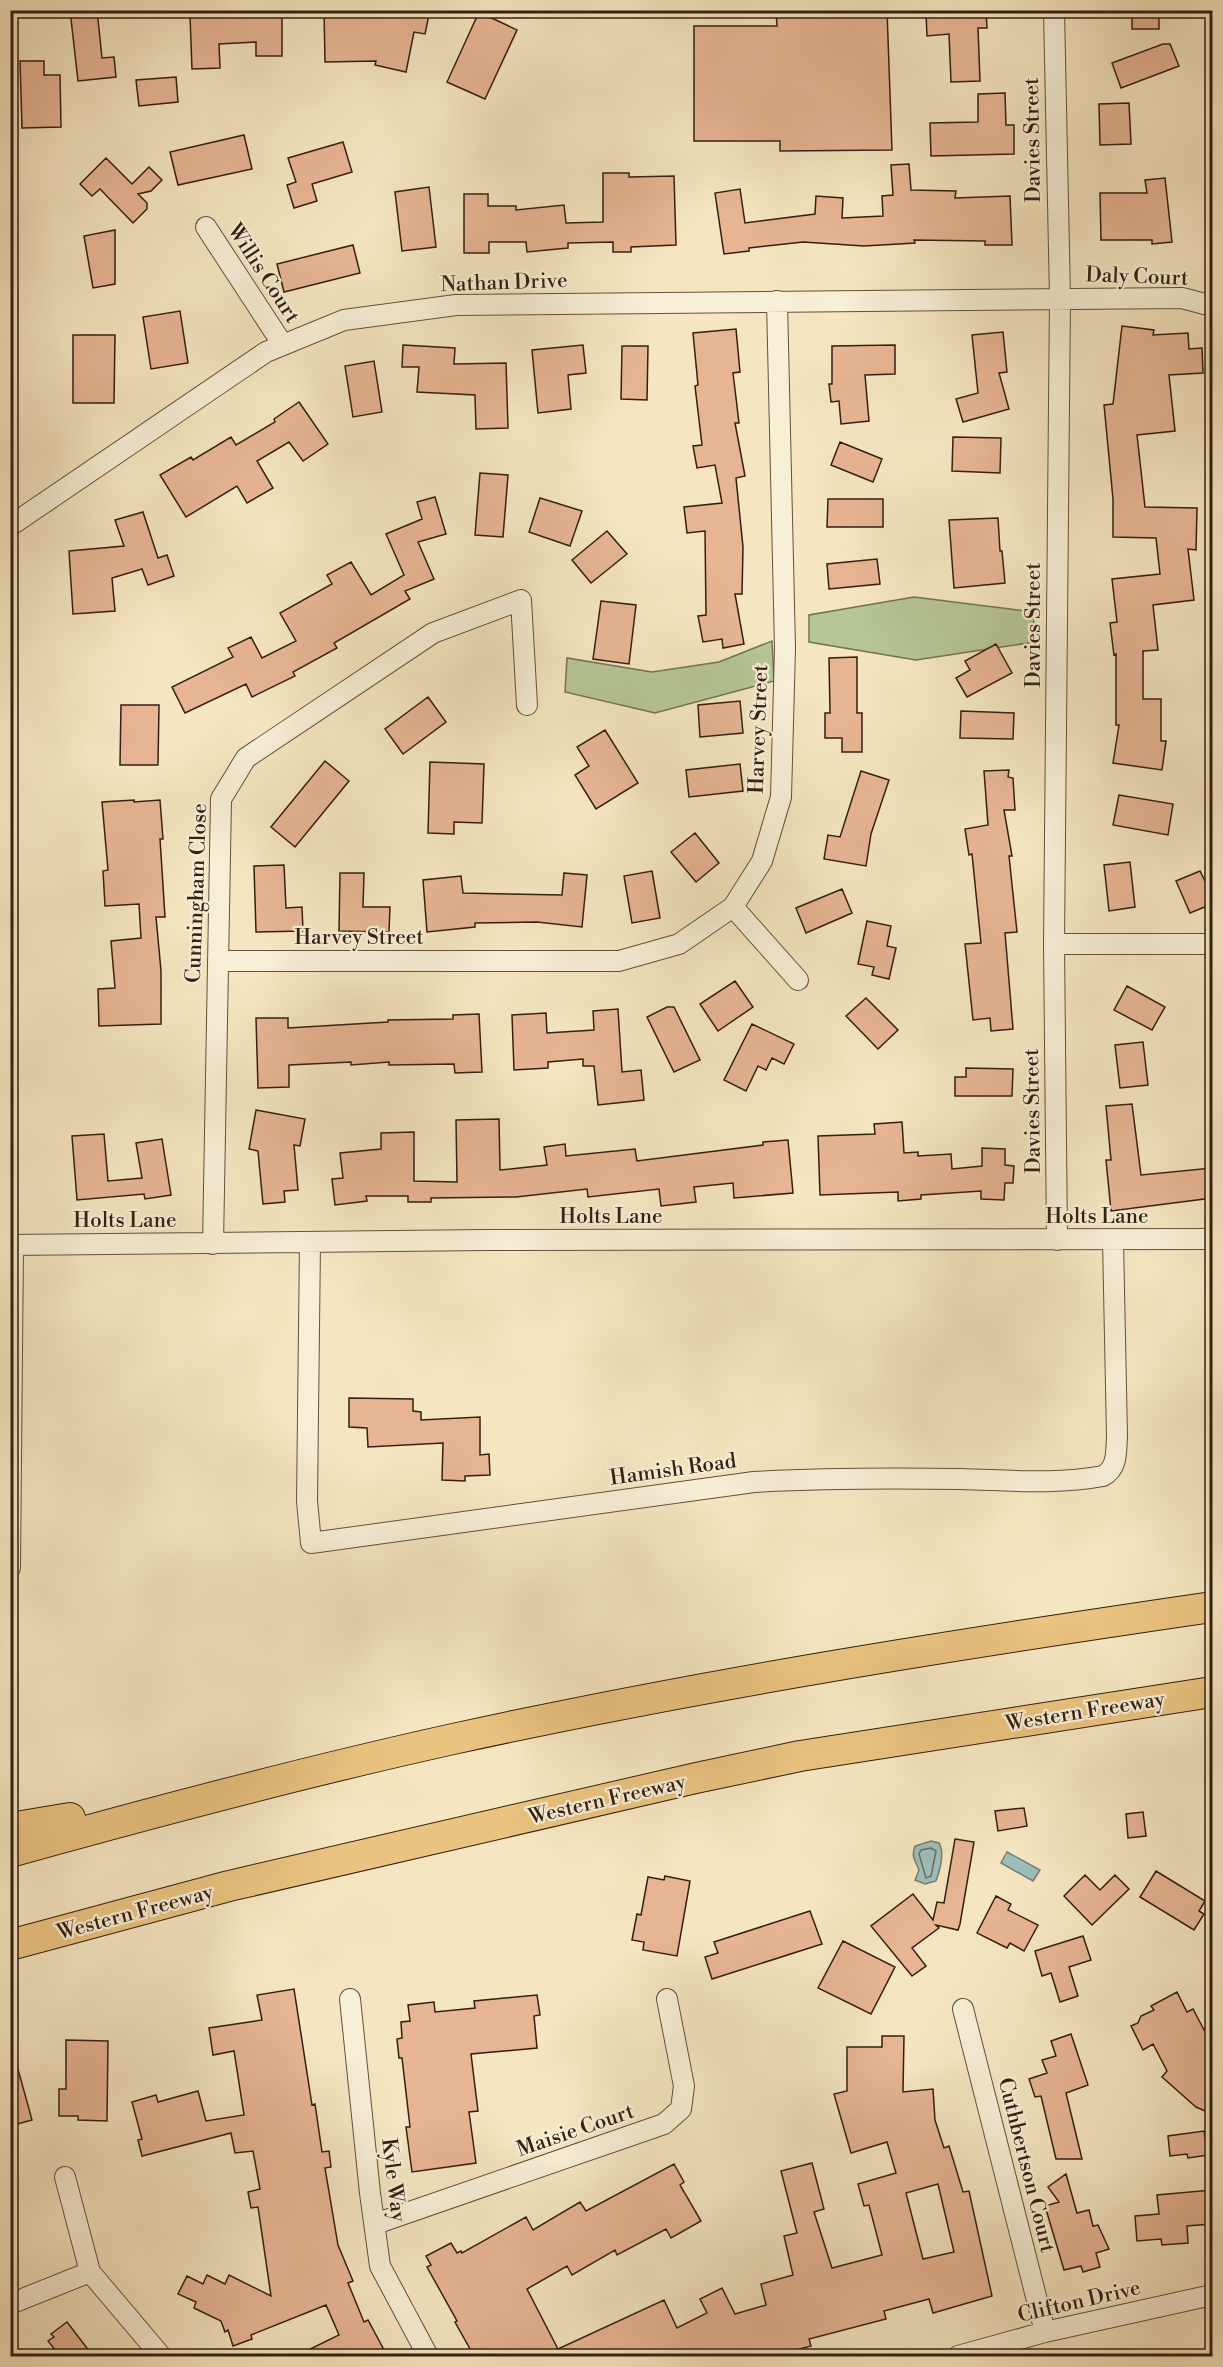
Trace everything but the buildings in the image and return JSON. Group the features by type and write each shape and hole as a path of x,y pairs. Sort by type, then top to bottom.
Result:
{"highway":[{"path":"10,1852 206,1797 453,1739 751,1680 1212,1606"},
{"name":"Western Freeway","path":"10,1945 229,1886 800,1756 1212,1692"},
{"path":"10,1828 206,1797"},
{"path":"10,1963 229,1886"}],"street":[{"name":"Davies Street","path":"1054,10 1060,298 1054,944 1057,1240"},
{"name":"Willis Court","path":"206,227 283,345"},
{"name":"Nathan Drive","path":"10,526 266,352 344,320 456,304 1060,298"},
{"name":"Daly Court","path":"1060,298 1182,298 1212,306"},
{"name":"Harvey Street","path":"218,961 619,961 679,944 733,907 762,861 782,797 784,648 777,301"},
{"name":"Cunningham Close","path":"213,1244 221,799 246,758 433,633 521,600 527,705"},
{"path":"733,907 798,980"},
{"path":"1054,944 1212,944"},
{"name":"Hamish Road","path":"310,1242 307,1501 312,1543 754,1482 897,1478 1057,1481 1102,1476 1109,1473 1113,1466 1117,1436 1113,1239"},
{"name":"Holts Lane","path":"12,1245 486,1240 1212,1239"},
{"path":"10,1568 12,1245"},
{"name":"Kyle Way","path":"350,1999 380,2266 428,2356"},
{"name":"Maisie Court","path":"375,2224 664,2124 681,2109 684,2086 667,1999"},
{"name":"Cuthbertson Court","path":"963,2009 1045,2332"},
{"path":"65,2177 90,2272 161,2356"},
{"path":"10,2304 90,2272"},
{"name":"Clifton Drive","path":"958,2356 1045,2332 1212,2295"}],"green space":[{"path":"914,597 1033,612 1035,642 916,660 809,642 809,615"},
{"path":"772,641 774,681 655,713 565,692 567,658 652,672 719,662"}],"water":[{"path":"931,1841 939,1843 941,1847 941,1862 936,1881 925,1884 915,1880 919,1870 913,1853 915,1846"},
{"path":"1007,1852 1040,1870 1033,1881 1001,1863"}]}
